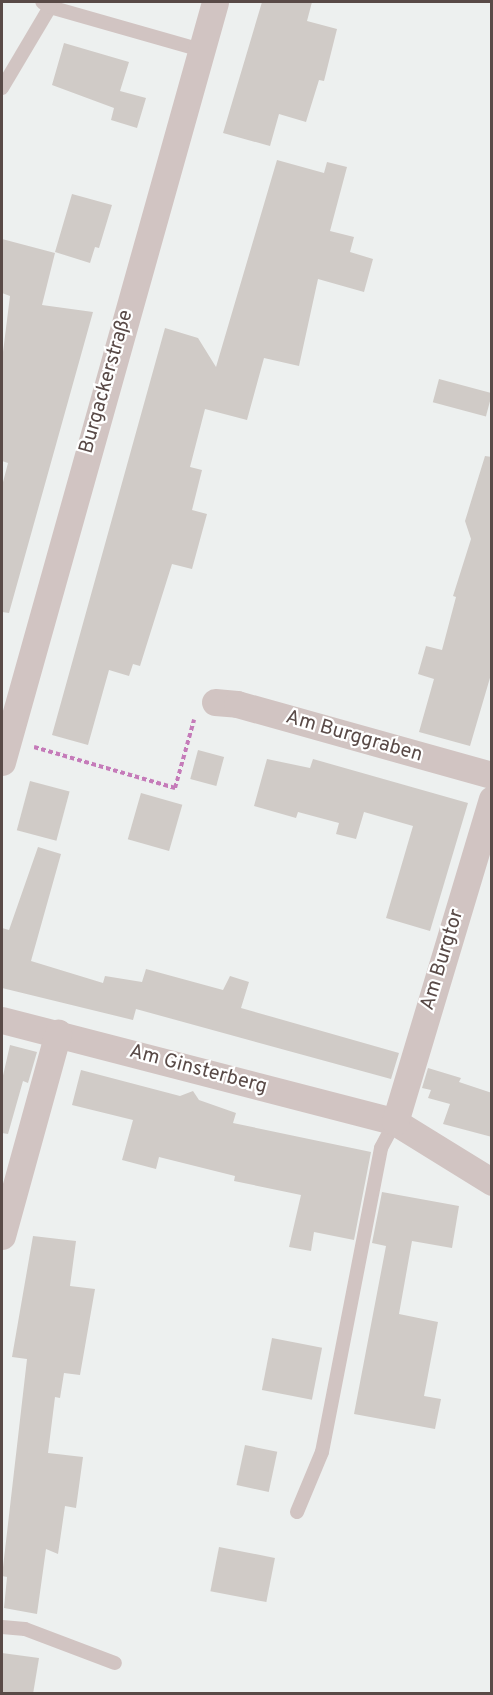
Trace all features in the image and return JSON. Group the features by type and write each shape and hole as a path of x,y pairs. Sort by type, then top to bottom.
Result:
{"street":[{"name":"Burgackerstraße","path":"5,751 215,2"},
{"name":"Am Burggraben","path":"215,702 237,704 492,776"},
{"name":"Am Burgtor","path":"395,1122 492,799"},
{"name":"Am Ginsterberg","path":"2,1020 395,1122 492,1182"},
{"path":"2,1236 58,1033"}],"lane":[{"path":"2,88 46,4 201,50"},
{"path":"297,1512 322,1452 381,1148 395,1122"},
{"path":"2,1628 25,1629 115,1663"}],"path":[{"path":"5,751 175,788 195,716 215,702"}],"building":[{"path":"262,2 312,2 307,21 337,29 324,81 319,80 306,122 279,114 270,146 223,133"},
{"path":"64,43 129,62 120,91 146,98 137,128 111,120 114,108 52,85"},
{"path":"277,160 324,173 327,162 347,167 330,231 354,237 350,252 373,259 364,292 318,279 299,366 264,358 247,420 205,409 190,467 202,470 192,510 207,514 192,569 172,564 140,666 133,664 129,676 109,670 88,745 52,735 165,328 198,338 216,367"},
{"path":"72,194 112,205 99,248 95,247 90,263 55,252"},
{"path":"2,239 55,253 42,305 93,312 9,613 2,612 2,486 8,463 2,461 2,360 10,296 2,293"},
{"path":"439,379 492,393 486,416 433,402"},
{"path":"485,456 492,457 492,671 470,746 419,732 434,679 418,674 426,646 442,650 456,597 453,596 471,539 465,521"},
{"path":"198,750 224,757 216,786 190,779"},
{"path":"267,759 310,768 313,759 468,803 430,931 386,918 413,826 364,812 356,839 336,834 339,823 298,812 296,818 254,806"},
{"path":"30,781 70,792 56,841 17,830"},
{"path":"141,793 182,805 169,851 128,839"},
{"path":"38,847 61,854 31,961 103,983 105,976 142,982 146,969 223,990 230,976 249,982 241,1008 399,1053 391,1079 136,1009 133,1020 2,988 2,928 9,930"},
{"path":"10,1045 37,1052 28,1083 23,1081 8,1134 2,1133 2,1080"},
{"path":"428,1068 461,1078 459,1082 492,1093 492,1137 443,1124 450,1104 428,1098 431,1090 422,1088"},
{"path":"81,1070 180,1096 193,1091 199,1100 236,1113 233,1123 371,1152 354,1240 314,1232 311,1251 289,1247 301,1195 234,1181 235,1176 159,1157 156,1169 122,1160 133,1120 72,1105"},
{"path":"382,1192 459,1206 452,1248 412,1241 399,1314 438,1322 424,1396 441,1399 435,1429 354,1414 386,1246 372,1243"},
{"path":"33,1236 76,1241 70,1286 95,1289 80,1375 64,1373 60,1398 55,1397 48,1453 83,1457 76,1508 65,1506 58,1554 46,1549 37,1614 4,1608 7,1577 2,1576 27,1359 12,1357"},
{"path":"272,1338 322,1348 312,1400 262,1390"},
{"path":"245,1445 277,1452 269,1492 236,1485"},
{"path":"219,1547 275,1558 266,1602 210,1591"},
{"path":"2,1653 39,1658 33,1694 2,1694"}]}
